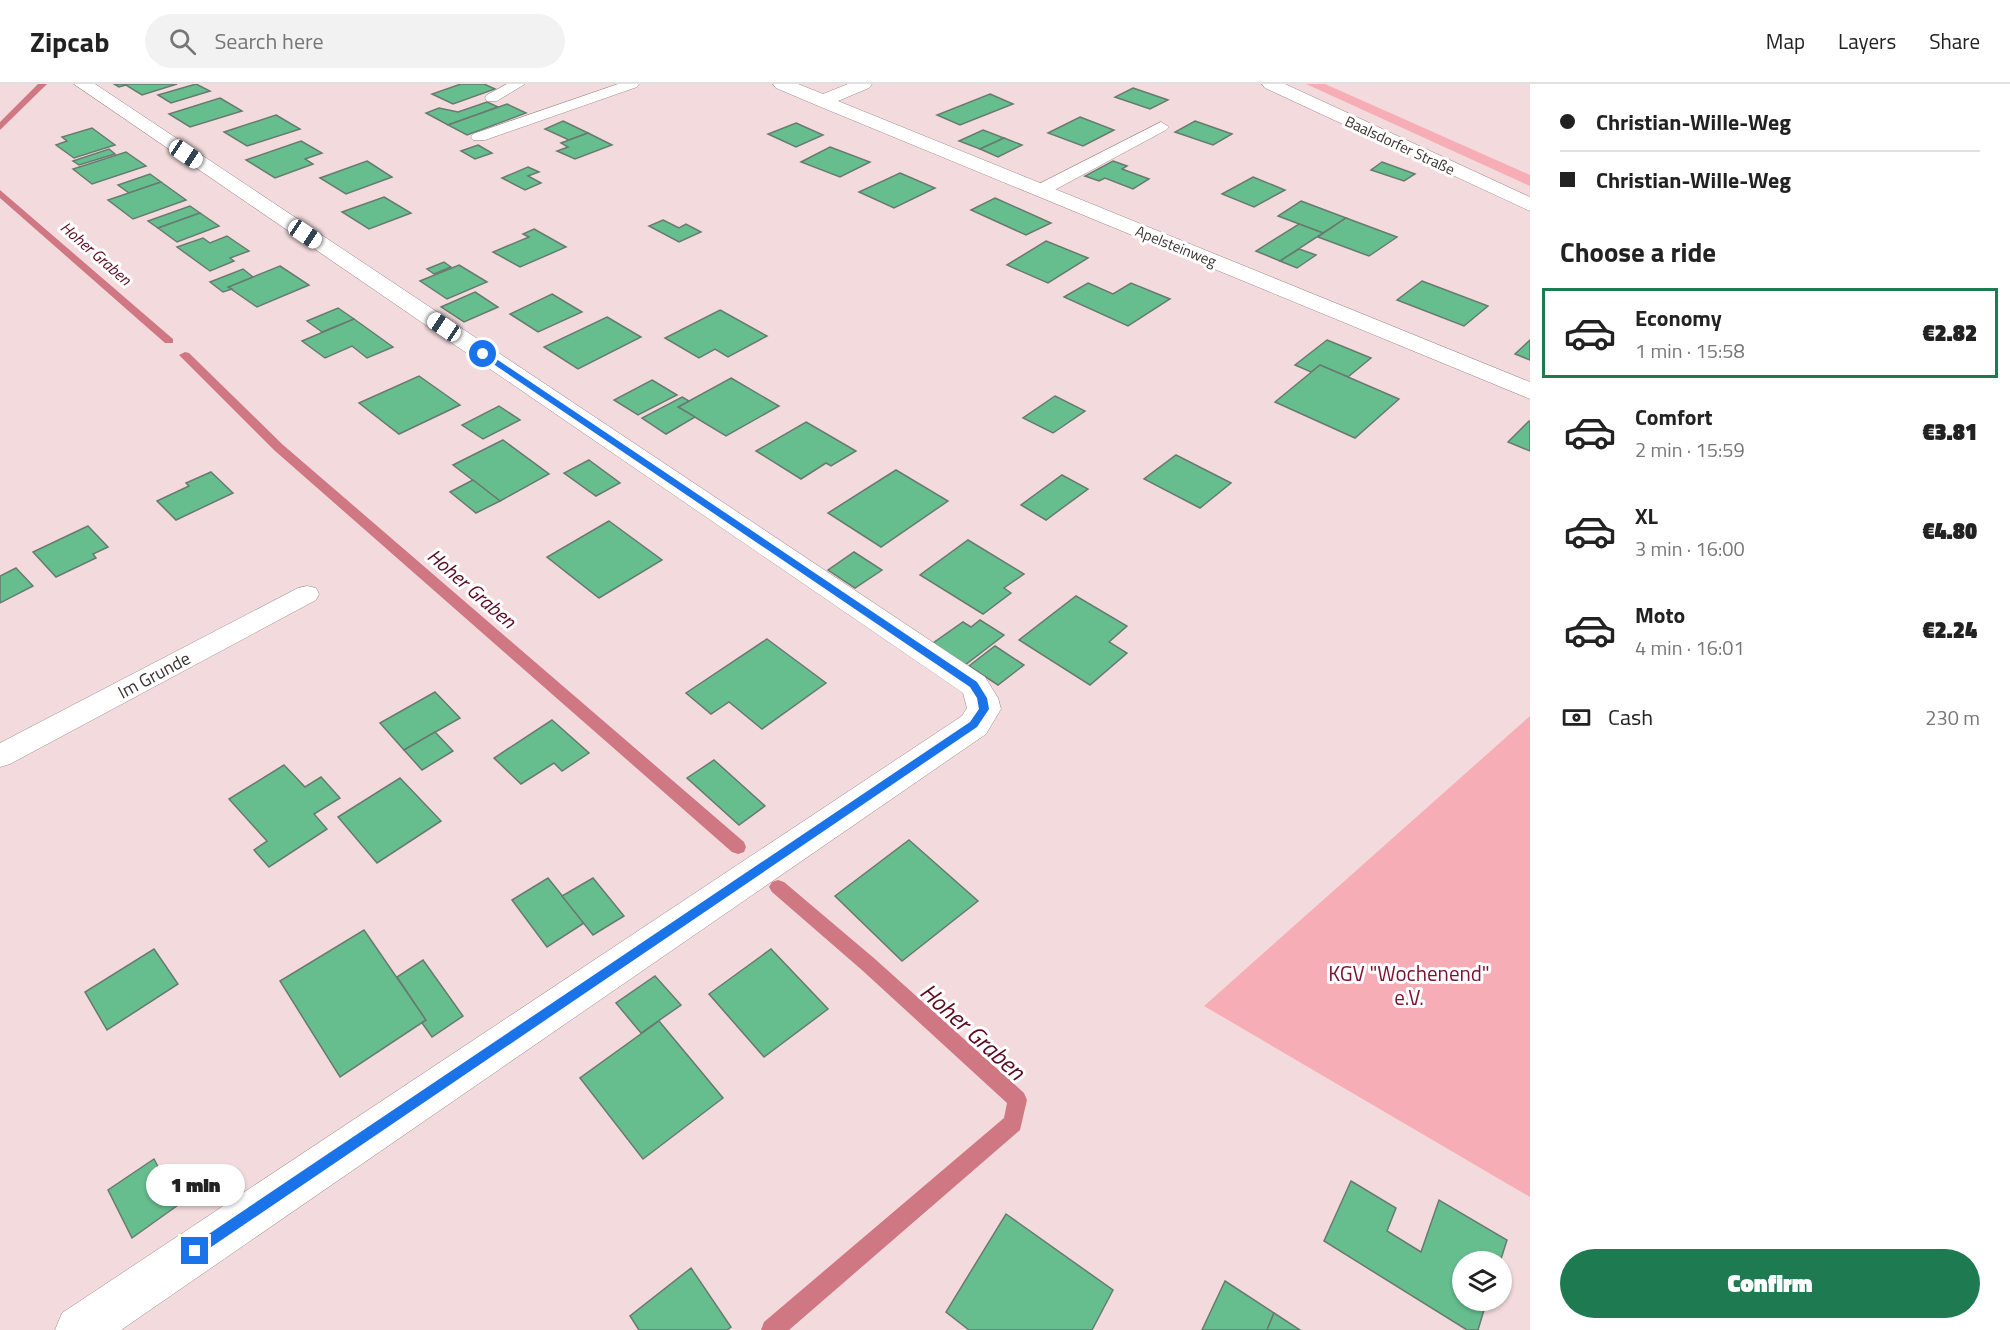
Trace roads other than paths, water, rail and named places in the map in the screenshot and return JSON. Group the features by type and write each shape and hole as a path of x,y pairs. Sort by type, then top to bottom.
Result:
{"street":[{"path":"79,1330 974,724 984,709 982,698 974,684 82,84"},
{"name":"Apelsteinweg","path":"782,84 1530,391"},
{"path":"822,101 863,84"},
{"name":"Baalsdorfer Straße","path":"1271,84 1530,205"}],"lane":[{"path":"492,98 518,84"},
{"path":"480,137 632,84"},
{"path":"1041,190 1161,127"},
{"name":"Im Grunde","path":"0,756 307,594"}],"waterway":[{"name":"Hoher Graben","path":"0,127 43,84"},
{"name":"Hoher Graben","path":"0,193 169,341"},
{"name":"Hoher Graben","path":"185,355 278,447 738,847"},
{"name":"Hoher Graben","path":"772,1330 1013,1123 1017,1100 869,965 778,887"}],"park label":[{"name":"KGV \"Wochenend\" e.V.","path":"1409,985"}]}
